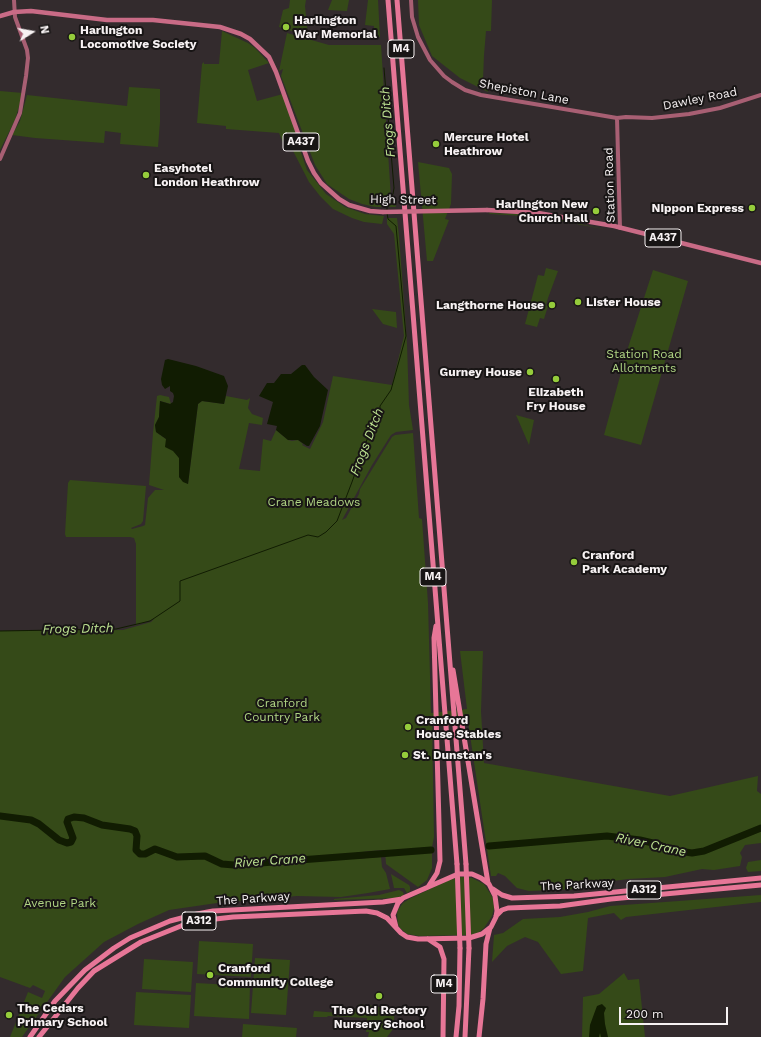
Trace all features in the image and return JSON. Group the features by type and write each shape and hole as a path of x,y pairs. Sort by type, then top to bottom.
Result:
{"highway":[{"name":"M4","path":"388,0 457,864 460,948 459,1000 456,1037"},
{"name":"M4","path":"397,0 466,864 469,948 468,991 464,1037"},
{"name":"M4","path":"427,887 438,873 440,855 434,638 437,612"},
{"name":"M4","path":"449,648 483,856 490,886"},
{"name":"A312","path":"403,898 451,877 464,874 472,874 481,878 490,886"},
{"name":"The Parkway","path":"490,886 502,895 512,898 574,896 761,878"},
{"name":"The Parkway","path":"496,917 502,910 508,908 560,906 611,899 761,885"},
{"path":"490,886 497,901 496,917"},
{"name":"The Parkway","path":"30,1037 55,1001 85,970 130,938 163,924 213,911 387,902 403,898"},
{"path":"396,927 394,915 398,903 403,898"},
{"name":"The Parkway","path":"39,1037 78,988 94,972 141,942 181,926 198,921 233,917 366,911 383,916 396,927"},
{"name":"A312","path":"396,927 407,938 413,939 473,938 482,934 490,927 496,917"},
{"path":"479,1037 486,944 490,927"},
{"name":"M4","path":"428,939 440,947 444,959 443,1037"}],"main road":[{"name":"High Street","path":"0,16 14,12 31,11 107,20 154,20 220,27 232,30 250,39 268,57 276,72 308,161 314,173 321,183 339,199 350,205 370,211 383,212 487,210 543,213 620,228"},
{"name":"Station Road","path":"620,228 761,263"}],"street":[{"path":"0,159 20,113 28,58 27,50 14,12 14,0"},
{"name":"Shepiston Lane","path":"411,0 412,16 418,37 425,52 444,76 465,90 492,97 617,118"},
{"name":"Dawley Road","path":"617,118 626,116 652,118 689,114 720,108 761,95"},
{"name":"Station Road","path":"617,118 620,228"}],"green space":[{"path":"290,0 306,0 305,6 308,36 279,27 283,10 289,8"},
{"path":"332,0 349,0 347,11 328,10"},
{"path":"368,0 378,0 380,37 374,37 374,26 365,25"},
{"path":"418,0 492,0 491,31 486,31 484,55 483,80 490,80 488,92 460,78 432,56 419,25"},
{"path":"222,31 248,43 255,48 269,63 248,70 257,101 283,94 298,135 290,139 285,147 279,133 226,129 226,126 197,123 202,64 204,62 204,64 219,64"},
{"path":"287,33 329,45 381,45 391,198 395,198 396,207 375,207 349,199 327,184 315,165 281,76 283,69 279,71"},
{"path":"129,87 160,89 158,147 120,144 121,133 105,131 104,143 12,135 20,121 27,95 127,106"},
{"path":"0,91 23,93 15,120 0,150"},
{"path":"296,138 307,170 326,194 345,207 365,214 384,216 382,224 364,222 352,218 333,209 320,196 309,182 290,145"},
{"path":"418,162 449,168 452,174 451,204 445,219 449,220 433,261 427,261"},
{"path":"488,213 522,214 548,217 608,230 540,217"},
{"name":"Cranford Country Park","path":"387,218 397,218 407,344 409,405 413,430 396,432 391,435 372,465 342,520 346,518 359,494 360,489 392,437 395,435 413,433 419,518 422,519 428,603 431,713 467,709 460,651 483,651 481,711 484,763 670,796 758,776 757,791 761,794 761,826 698,851 691,852 672,848 671,852 676,854 692,855 704,853 761,831 761,843 745,845 740,853 742,857 740,866 714,870 702,869 665,877 628,879 598,883 576,889 529,891 517,888 505,876 498,873 496,876 491,876 467,715 432,719 434,837 432,847 432,868 427,880 418,887 386,864 385,850 369,851 350,854 353,859 381,857 382,867 386,873 390,889 341,897 297,896 217,903 169,910 104,942 65,977 22,1037 10,1037 28,992 42,998 45,991 33,985 30,988 0,977 0,631 123,630 151,622 154,619 136,625 136,544 134,538 66,537 68,483 70,480 146,486 143,521 141,524 131,528 143,526 145,525 148,498 155,490 164,490 149,485 157,396 160,395 169,397 171,404 160,401 159,417 155,425 156,432 166,439 179,458 179,477 188,484 198,404 202,401 224,404 226,396 247,400 250,398 248,408 252,414 263,418 262,425 249,423 239,469 260,471 263,439 271,441 276,430 288,440 298,440 303,444 302,445 310,449 323,422 333,376 392,385 404,336 394,234 387,224"},
{"path":"546,268 558,271 548,298 546,305 548,306 544,319 540,318 537,327 525,324 538,275 544,276"},
{"name":"Station Road Allotments","path":"653,270 688,281 641,445 604,435 626,354"},
{"path":"372,309 396,312 397,328 383,324"},
{"path":"516,415 534,420 529,445"},
{"path":"761,860 761,871 748,872 746,868 748,862"},
{"path":"391,874 409,885 410,891 407,893 404,888 394,888"},
{"path":"459,877 472,878 484,884 493,898 494,908 492,916 484,928 478,933 471,935 419,936 407,934 400,928 397,914 403,903 449,880"},
{"path":"399,890 403,892 404,895 397,898 334,900 379,895"},
{"path":"761,895 761,902 626,917 621,920 614,913 588,918 583,971 561,974 538,942 525,937 507,946 492,962 494,935 503,933 523,919 560,917 610,906"},
{"path":"199,941 253,944 251,977 197,974"},
{"path":"255,958 290,960 286,1015 251,1013"},
{"path":"144,959 193,962 191,992 142,989"},
{"path":"624,973 628,980 639,979 645,1037 582,1037 583,997 599,994"},
{"path":"196,983 250,986 249,1019 194,1016"},
{"path":"136,992 191,995 189,1028 134,1025"},
{"path":"359,1004 395,1009 393,1029 387,1037 368,1037 369,1032 366,1032 367,1018 328,1016 313,1017 314,1011 352,1014"},
{"path":"243,1024 297,1028 296,1037 242,1037"}],"shaded area":[{"path":"168,359 196,366 224,376 228,386 224,404 202,401 198,404 188,484 183,482 179,477 179,458 173,451 165,447 166,439 156,432 155,425 159,417 160,401 170,404 173,402 174,396 170,391 170,386 165,389 162,385 161,379 165,360"},
{"path":"302,365 305,365 314,377 328,390 320,426 309,446 298,440 288,440 276,430 277,426 267,424 273,402 259,396 267,383 274,383 281,374 291,374"},
{"path":"602,1004 606,1008 604,1013 608,1037 601,1037 600,1033 599,1037 589,1037 590,1025 597,1006"}],"waterway":[{"name":"Frogs Ditch","path":"384,68 394,188 393,194 387,202 387,210"},
{"name":"Frogs Ditch","path":"0,631 116,629 150,621 180,601 180,581 308,535 318,537 326,532 337,521 369,434 380,413 380,406 391,390 406,336 396,226 388,219 387,213"},
{"name":"River Crane","path":"0,816 31,820 39,824 59,840 67,843 71,842 73,838 67,822 68,819 74,817 84,818 102,825 135,831 137,836 136,850 140,854 145,854 155,849 177,857 205,856 222,864 234,865 431,850"},
{"name":"River Crane","path":"489,846 607,836 640,840 657,844 672,850 692,853 704,851 761,828"}],"place":[{"name":"Harlington War Memorial","path":"286,27"},
{"name":"Harlington Locomotive Society","path":"72,37"},
{"name":"Mercure Hotel Heathrow","path":"436,144"},
{"name":"Easyhotel London Heathrow","path":"146,175"},
{"name":"Nippon Express","path":"752,208"},
{"name":"Harlington New Church Hall","path":"596,211"},
{"name":"Lister House","path":"578,302"},
{"name":"Langthorne House","path":"552,305"},
{"name":"Gurney House","path":"530,372"},
{"name":"Elizabeth Fry House","path":"556,379"},
{"name":"Cranford Park Academy","path":"574,562"},
{"name":"Cranford House Stables","path":"408,727"},
{"name":"St. Dunstan's","path":"405,755"},
{"name":"Cranford Community College","path":"210,975"},
{"name":"The Old Rectory Nursery School","path":"379,996"},
{"name":"The Cedars Primary School","path":"9,1015"}],"park label":[{"name":"Crane Meadows","path":"314,502"},
{"name":"Avenue Park","path":"60,903"}]}
